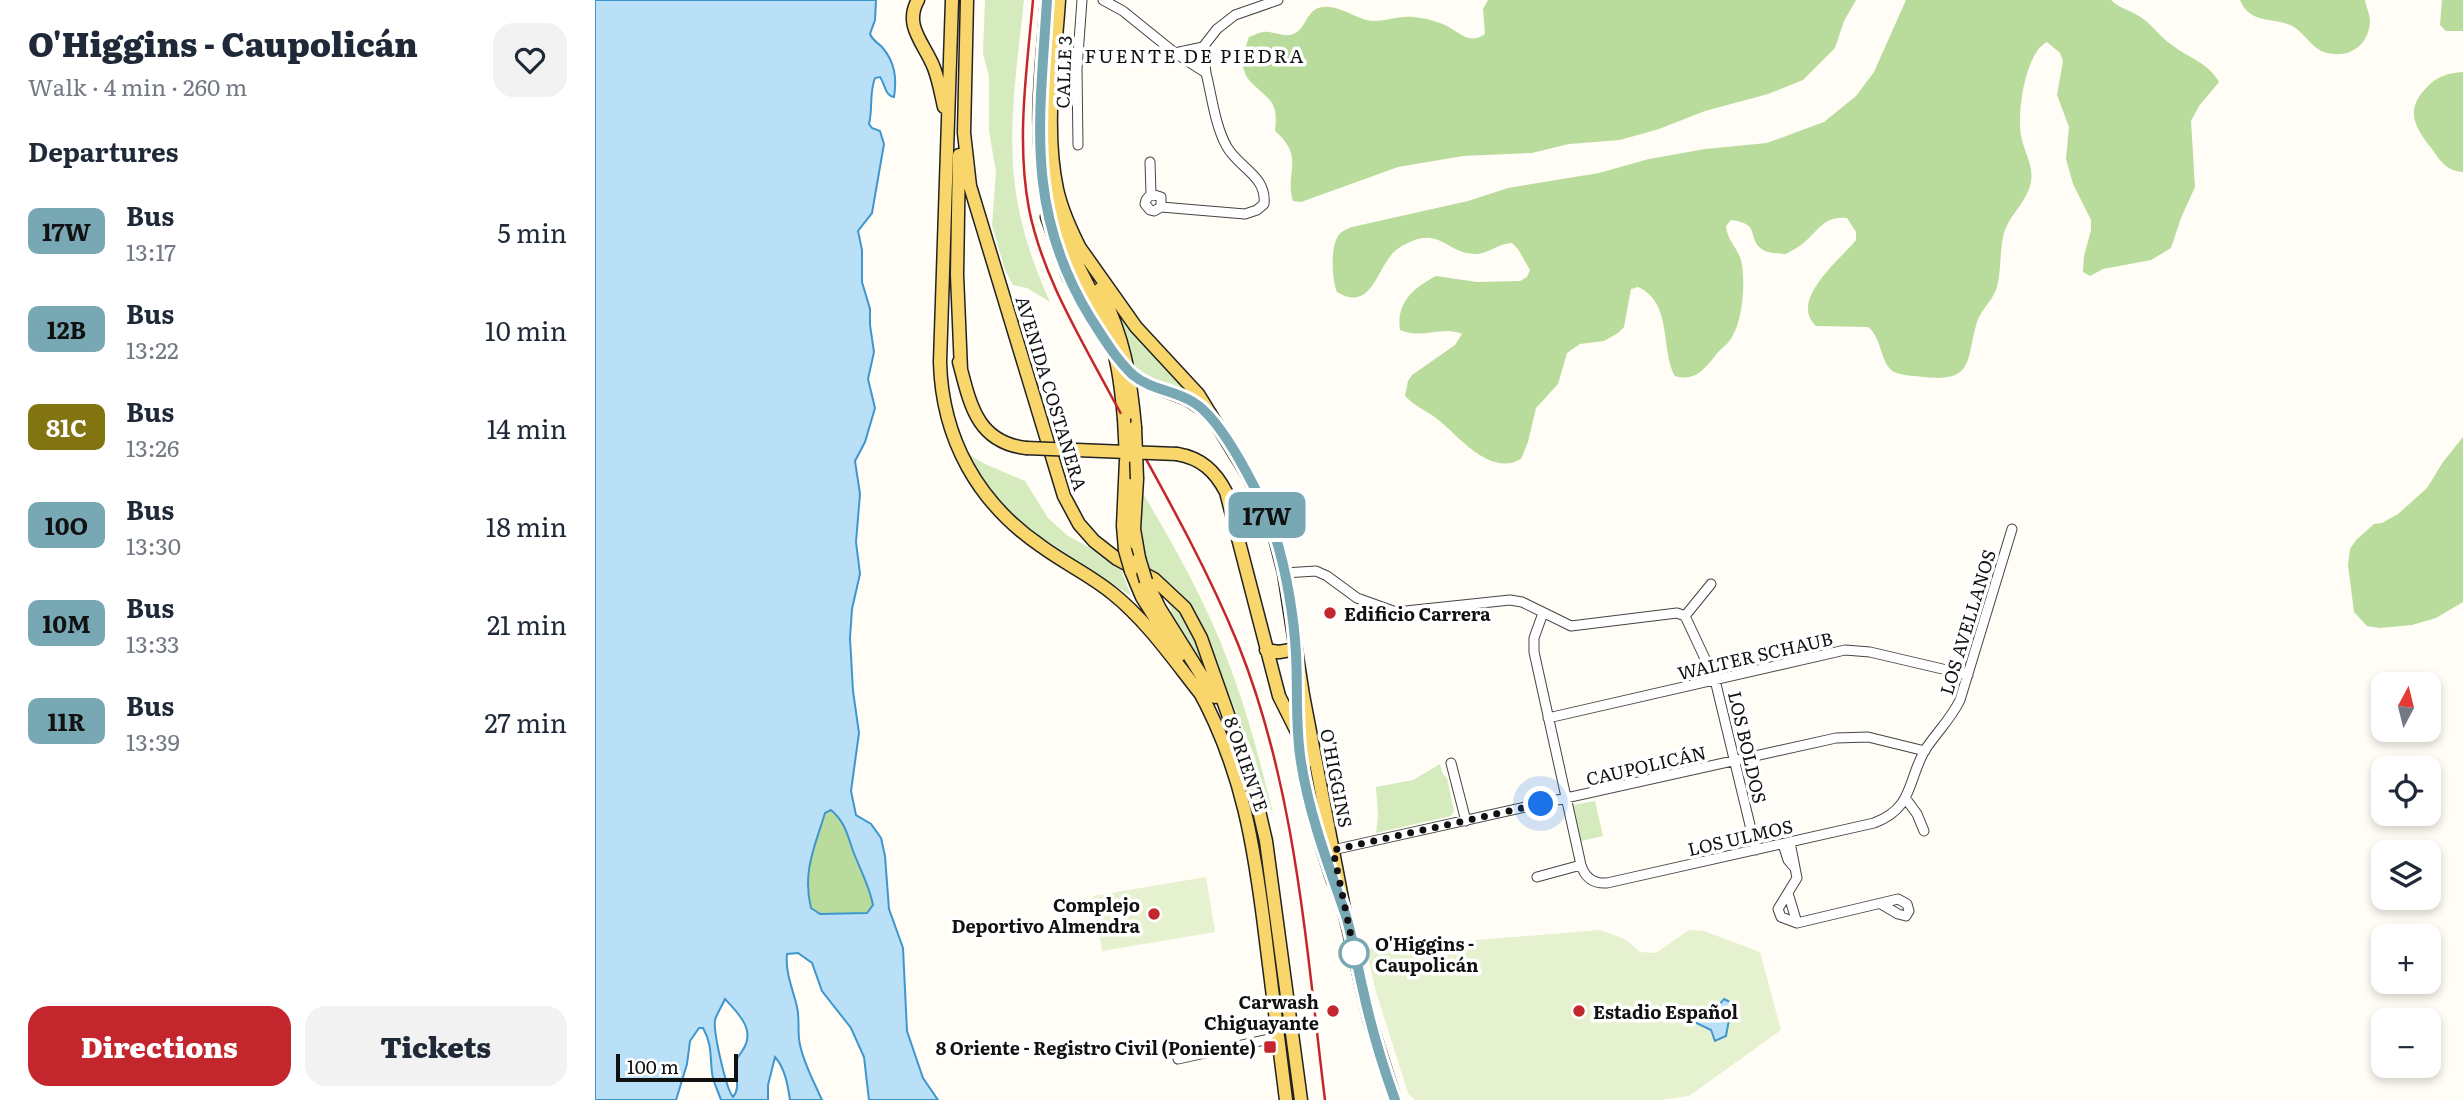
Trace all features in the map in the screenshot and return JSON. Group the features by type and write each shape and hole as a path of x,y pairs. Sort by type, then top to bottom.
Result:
{"main road":[{"path":"918,0 913,13 913,26 936,72 948,138"},
{"path":"952,0 940,362 942,391 951,433 968,469 988,499 1013,526 1044,549 1093,578 1128,607 1200,693"},
{"name":"AVENIDA COSTANERA","path":"967,0 964,123 967,170 1064,496 1079,524 1094,541 1117,559 1160,584 1188,613 1201,638 1236,737"},
{"path":"1047,0 1040,150 1042,190 1054,242 1068,276 1094,323"},
{"path":"1059,0 1052,153 1061,205 1103,306 1130,423"},
{"path":"961,370 957,247 959,145 964,123"},
{"path":"1040,150 1045,183 1055,219 1103,306"},
{"name":"O'HIGGINS","path":"1080,248 1136,327 1188,382 1243,466 1262,504 1277,541 1284,573 1328,851"},
{"path":"943,258 951,322 961,370 972,408 985,429 1006,444 1026,448 1190,456 1204,463 1217,477 1226,492 1279,696 1316,770"},
{"path":"1175,395 1184,390 1188,382"},
{"path":"1145,383 1196,404 1213,419"},
{"name":"8 ORIENTE","path":"1130,423 1137,479 1134,529 1146,581 1160,609 1219,704 1236,737 1254,789 1266,841 1301,1100"},
{"name":"8 ORIENTE","path":"1130,423 1123,526 1125,550 1142,597 1200,693 1227,749 1247,812 1258,873 1286,1100"},
{"path":"1266,650 1279,652 1296,649"},
{"name":"O'HIGGINS","path":"1296,649 1298,736 1303,772 1328,851 1370,1021 1395,1100"}],"street":[{"name":"CALLE 3","path":"1078,145 1077,69 1082,0"},
{"path":"1103,0 1123,11 1206,74"},
{"path":"1175,53 1203,47 1217,29 1235,15 1278,0"},
{"path":"1150,162 1151,194 1161,197 1161,207 1245,214 1264,204 1261,184 1254,173 1233,155 1223,137 1206,74 1203,47"},
{"name":"LOS AVELLANOS","path":"1906,799 1925,751 1952,716 1968,675 2012,529"},
{"path":"1284,573 1316,571 1357,598 1396,612 1510,600 1522,602 1566,625 1576,626 1672,614 1685,616 1711,584"},
{"path":"1537,877 1581,866 1533,648 1543,613"},
{"name":"LOS BOLDOS","path":"1685,616 1715,680 1756,850"},
{"name":"WALTER SCHAUB","path":"1548,718 1836,652 1855,650 1968,675"},
{"name":"CAUPOLICÁN","path":"1328,851 1846,737 1879,739 1925,751"},
{"path":"1451,763 1466,821"},
{"path":"1906,799 1915,810 1924,831"},
{"name":"LOS ULMOS","path":"1581,866 1593,881 1607,883 1874,823 1891,814 1906,799"},
{"path":"1787,843 1787,860 1794,867 1796,881 1778,913 1789,922 1797,923 1881,904"},
{"path":"1788,893 1797,923"},
{"path":"1178,1059 1278,1037"}],"green space":[{"path":"985,0 1024,0 1012,128 1014,180 1027,242 1050,302 1027,288 1013,285 1005,270 992,225 996,172 989,131 989,77 983,53"},
{"path":"1488,0 1856,0 1844,21 1835,48 1803,80 1768,94 1705,111 1659,129 1620,140 1569,144 1532,153 1463,156 1398,167 1301,202 1293,201 1290,149 1275,131 1273,106 1248,78 1241,60 1249,37 1264,32 1290,35 1299,31 1316,9 1330,7 1373,21 1407,17 1427,19 1465,37 1474,38 1485,34 1483,9"},
{"path":"1906,0 2111,0 2144,19 2178,50 2204,65 2219,82 2199,106 2191,121 2195,187 2171,248 2151,260 2103,269 2090,276 2083,272 2091,220 2073,184 2066,159 2069,127 2057,95 2063,61 2060,53 2047,42 2039,48 2028,70 2020,112 2022,141 2031,169 2031,181 2023,201 2004,233 1996,290 1977,322 1966,365 1961,372 1953,376 1925,377 1894,372 1886,363 1873,331 1868,327 1816,326 1809,316 1808,304 1812,292 1856,240 1856,232 1847,218 1826,222 1801,245 1786,254 1763,250 1747,225 1731,220 1726,226 1727,231 1739,255 1742,268 1741,312 1730,340 1707,366 1693,376 1675,376 1656,304 1649,294 1638,287 1631,289 1624,327 1604,341 1580,344 1567,353 1558,384 1536,408 1521,459 1499,463 1478,454 1437,418 1405,396 1412,375 1455,345 1462,334 1447,331 1408,333 1400,330 1399,320 1404,304 1413,291 1436,276 1477,282 1520,281 1527,277 1530,270 1518,249 1512,243 1507,243 1485,252 1465,253 1433,238 1424,238 1399,248 1385,264 1374,284 1359,297 1349,297 1337,292 1333,272 1335,242 1339,234 1352,227 1468,201 1508,188 1599,173 1649,159 1705,149 1767,143 1824,122 1856,96 1874,72"},
{"path":"2240,0 2365,0 2370,18 2369,30 2356,49 2341,54 2324,52 2295,27 2249,13"},
{"path":"2442,0 2463,0 2463,31 2446,31 2440,25"},
{"path":"2463,72 2462,172 2444,165 2438,158 2416,125 2414,110 2421,95 2432,83 2444,76"},
{"path":"1114,305 1196,398 1150,383 1132,374 1131,354"},
{"path":"2463,437 2463,602 2436,618 2412,625 2380,628 2367,626 2354,612 2348,565 2350,549 2374,524 2382,523 2398,514 2427,488"},
{"path":"963,451 985,464 1025,481 1048,518 1068,536 1119,564 1131,596 1023,525 987,489"},
{"path":"1142,492 1183,564 1219,638 1248,719 1273,812 1265,802 1255,758 1197,616 1154,572 1143,555 1139,534"},
{"path":"1162,592 1192,628 1207,673 1166,613 1172,611"},
{"path":"1440,764 1447,778 1454,811 1451,816 1376,833 1376,787 1413,780"},
{"path":"1251,789 1265,864 1295,1095 1290,1095 1260,861 1247,790"},
{"path":"1595,801 1603,836 1581,841 1573,805"},
{"path":"829,810 844,826 863,867 873,905 867,913 820,914 811,908 808,870 825,813"},
{"name":"Complejo Deportivo Almendra","path":"1206,877 1215,932 1102,951 1093,896"},
{"name":"Estadio Español","path":"1600,930 1625,939 1640,952 1656,953 1689,930 1704,931 1760,952 1781,1030 1689,1096 1660,1100 1415,1100 1408,1093 1376,992 1366,949"}],"water":[{"path":"595,0 876,0 875,20 870,34 890,58 895,83 894,97 887,92 880,77 875,78 873,84 869,124 880,131 884,144 872,213 858,231 862,250 862,282 870,309 874,352 868,379 875,408 865,442 855,461 860,494 856,542 860,574 852,609 850,638 859,733 851,791 856,815 871,824 881,838 889,909 903,948 907,1031 923,1078 938,1100 869,1100 864,1057 851,1028 822,991 812,963 798,953 787,954 788,974 798,1012 802,1052 822,1100 790,1100 784,1072 775,1057 768,1085 768,1100 721,1100 713,1076 708,1039 703,1028 699,1028 690,1041 687,1064 676,1100 595,1100","holes":["831,810 844,828 869,890 873,905 867,913 820,914 811,908 808,883 811,859 825,813","725,999 743,1021 747,1033 745,1046 735,1063 737,1086 733,1097 724,1072 715,1026 716,1017"]},
{"path":"1724,999 1732,1003 1726,1036 1715,1041 1711,1030 1690,1020 1691,1007 1710,1009"}],"tunnel":[{"path":"1094,323 1113,352"}],"railway":[{"path":"1033,0 1023,157 1029,209 1035,233 1042,257 1073,324 1209,579 1238,644 1258,699 1286,811 1296,869 1325,1100"}],"bus line":[{"name":"17W","path":"1047,0 1040,141 1042,190 1054,242 1080,300 1118,359 1145,383 1192,401 1213,419 1249,477 1269,520 1281,557 1296,649 1298,736 1303,772 1323,853 1345,914 1370,1021 1395,1100"}],"place":[{"name":"Edificio Carrera","path":"1330,613"},
{"name":"Complejo Deportivo Almendra","path":"1154,914"},
{"name":"O'Higgins - Caupolicán","path":"1354,953"},
{"name":"Carwash Chiguayante","path":"1333,1011"},
{"name":"Estadio Español","path":"1579,1011"},
{"name":"8 Oriente - Registro Civil (Poniente)","path":"1270,1047"}],"district":[{"name":"FUENTE DE PIEDRA","path":"1195,55"}],"route":[{"path":"1354,953 1355,955 1333,850 1541,804"}]}
